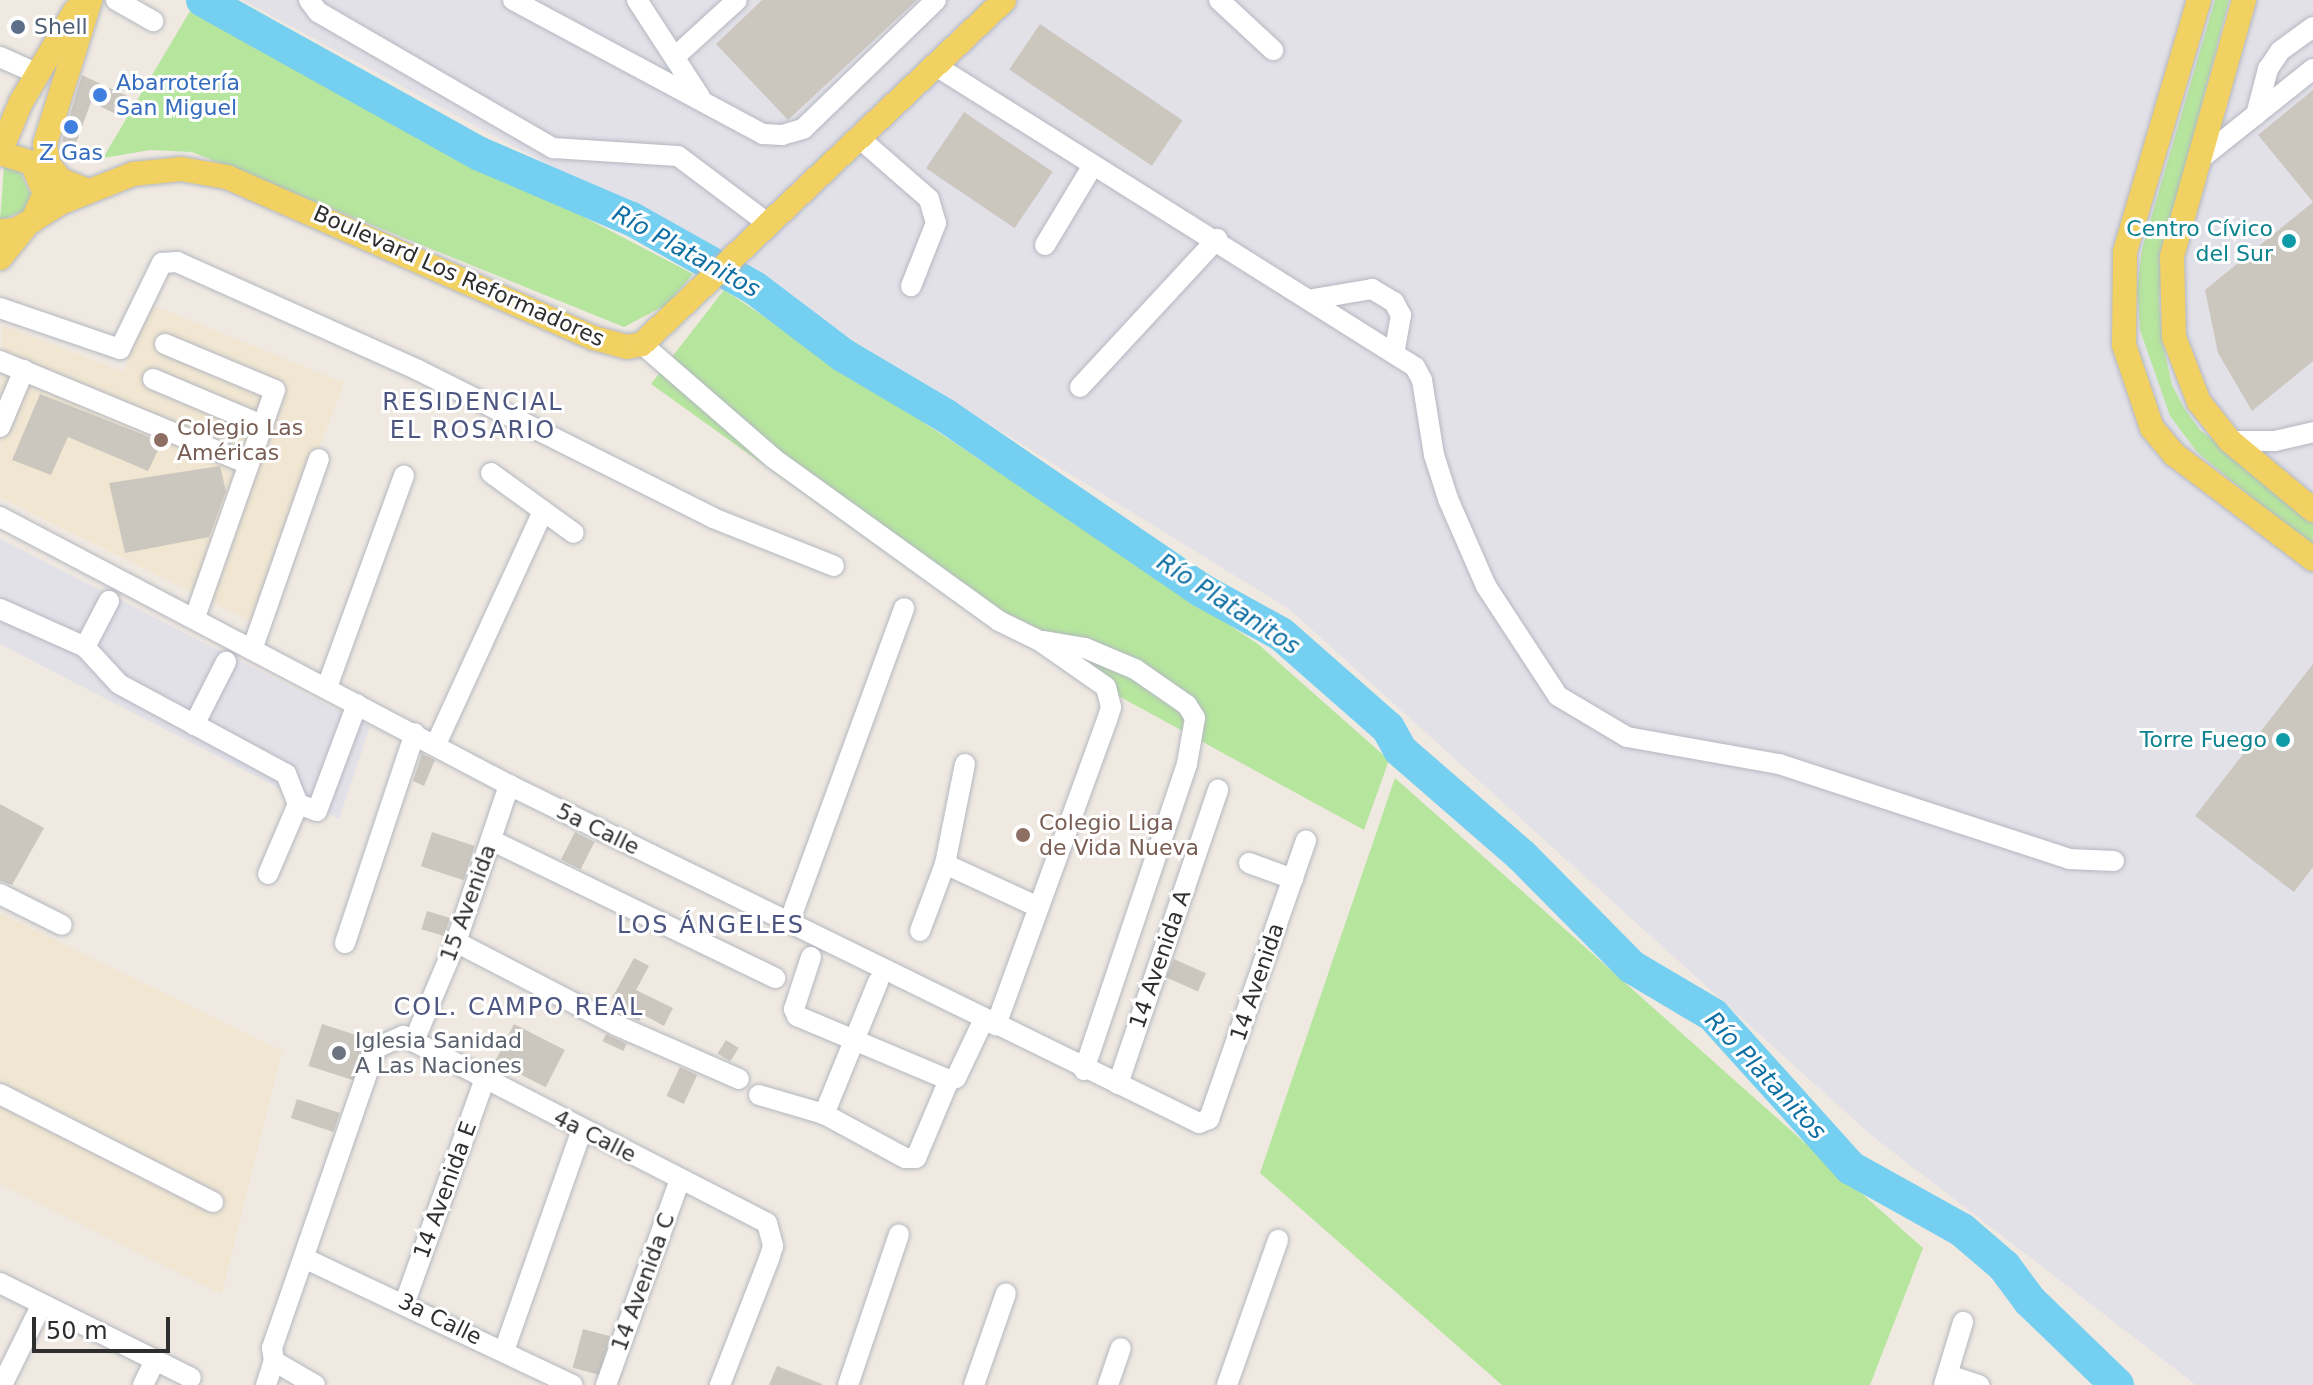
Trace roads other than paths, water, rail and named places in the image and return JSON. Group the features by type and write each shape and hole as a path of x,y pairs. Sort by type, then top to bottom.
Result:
{"main road":[{"path":"642,344 668,323 757,230 1004,0"},
{"path":"2199,0 2125,252 2124,345 2152,428 2175,455 2313,559"},
{"path":"2244,0 2172,257 2174,337 2199,402 2230,441 2313,510"},
{"path":"0,258 30,223 45,193 40,173 23,156 0,152 38,74 80,2"},
{"path":"80,2 45,144 48,164 61,180 88,191"},
{"name":"Boulevard Los Reformadores","path":"30,223 88,191 133,174 181,169 227,177 594,338 627,347 642,344"},
{"path":"0,231 30,223"},
{"path":"2253,514 2276,482"}],"street":[{"path":"116,0 153,21"},
{"path":"309,0 318,12 553,148 678,156 757,230"},
{"path":"513,0 700,97 763,134 782,135 803,129 936,0"},
{"path":"637,0 677,55 700,97"},
{"path":"677,55 737,0"},
{"path":"1219,0 1273,50"},
{"path":"2256,115 2268,69 2280,51 2313,27"},
{"path":"0,57 38,74"},
{"path":"936,66 1395,350 1422,380 1434,455 1486,586 1558,696 1627,737 1779,764 2069,859 2114,861"},
{"path":"2199,160 2313,69"},
{"path":"858,137 929,199 936,223 911,286"},
{"path":"1045,245 1093,165"},
{"path":"1080,387 1217,239"},
{"path":"0,308 120,349 162,263 177,262 418,370 713,518 834,566"},
{"path":"1313,299 1372,289 1394,302 1401,315 1395,350"},
{"path":"165,344 275,390 195,617"},
{"path":"642,344 773,458 999,621 1040,641 1106,687 1111,707 1036,906 990,1022 956,1078 949,1080 797,1016 794,1009 811,957"},
{"path":"0,361 249,464"},
{"path":"0,427 24,370"},
{"path":"153,379 262,425"},
{"path":"2230,441 2275,441 2313,432"},
{"path":"253,647 319,459"},
{"path":"491,473 574,533"},
{"path":"327,687 404,476"},
{"path":"436,744 543,511"},
{"name":"5a Calle","path":"0,517 253,647 509,785 790,920 1084,1070 1205,1122"},
{"path":"85,647 109,601"},
{"path":"790,920 904,608"},
{"path":"0,609 85,647 119,684 286,774 298,804 268,874"},
{"path":"1040,641 1085,648 1135,669 1187,705 1195,718 1187,764 1084,1070"},
{"path":"194,725 226,662"},
{"path":"298,804 317,811 357,704"},
{"path":"345,943 415,733"},
{"path":"920,931 945,864 965,764"},
{"name":"15 Avenida","path":"414,1041 456,942 509,785"},
{"name":"14 Avenida A","path":"1118,1084 1218,790"},
{"path":"491,840 775,978"},
{"name":"14 Avenida","path":"1205,1122 1306,840"},
{"path":"1249,863 1293,879"},
{"path":"945,864 1036,906"},
{"path":"0,894 62,925"},
{"path":"456,942 616,1025 739,1079"},
{"path":"824,1114 878,982"},
{"path":"266,1385 274,1361 272,1348 376,1048 393,1037 414,1041"},
{"name":"4a Calle","path":"414,1041 680,1179 760,1216 772,1233 769,1259 720,1385"},
{"name":"14 Avenida E","path":"405,1302 485,1078"},
{"path":"759,1095 824,1114 911,1161 949,1080"},
{"path":"0,1094 213,1202"},
{"path":"504,1351 582,1129"},
{"name":"14 Avenida C","path":"606,1385 680,1179"},
{"path":"848,1385 899,1234"},
{"path":"1227,1385 1278,1240"},
{"name":"3a Calle","path":"304,1258 405,1302 573,1385"},
{"path":"0,1283 191,1378"},
{"path":"974,1385 1006,1293"},
{"path":"2,1385 42,1304"},
{"path":"1963,1322 1946,1380 1979,1385"},
{"path":"1108,1385 1121,1348"},
{"path":"143,1385 155,1360"},
{"path":"274,1361 313,1384"}],"waterway":[{"name":"Río Platanitos","path":"203,0 480,154 632,219 756,289 843,355 946,416 1201,590 1281,634 1388,728 1400,750 1522,856 1632,967 1713,1015 1851,1168 1962,1230 2004,1266 2030,1301 2117,1385"}],"place":[{"name":"Shell","path":"18,27"},
{"name":"Abarrotería San Miguel","path":"100,95"},
{"name":"Z Gas","path":"71,127"},
{"name":"Centro Cívico del Sur","path":"2289,241"},
{"name":"Colegio Las Américas","path":"161,440"},
{"name":"Torre Fuego","path":"2283,740"},
{"name":"Colegio Liga de Vida Nueva","path":"1023,835"},
{"name":"Iglesia Sanidad A Las Naciones","path":"339,1053"}],"district":[{"name":"RESIDENCIAL EL ROSARIO","path":"473,417"},
{"name":"LOS ÁNGELES","path":"711,926"},
{"name":"COL. CAMPO REAL","path":"519,1008"}]}
